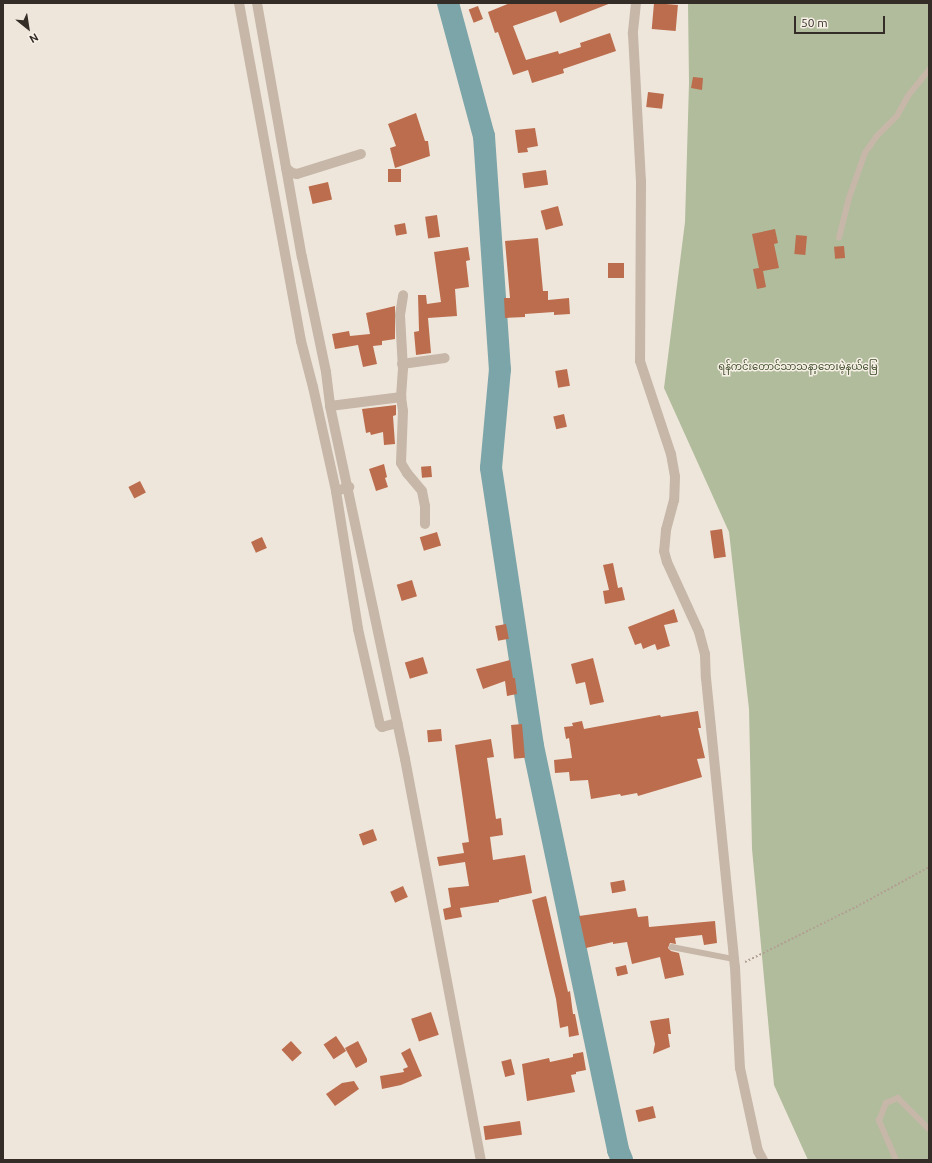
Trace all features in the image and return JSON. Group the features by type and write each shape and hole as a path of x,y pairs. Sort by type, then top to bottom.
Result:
{"street":[{"path":"239,3 300,335 330,406 360,635 380,725 391,724"},
{"path":"257,3 302,257 321,385 481,1160"},
{"path":"636,3 633,34 642,181 640,361 671,454 675,477 674,500 666,530 664,551 669,568 699,632 705,654 706,678 735,963 740,1068 758,1152 763,1160"},
{"path":"286,168 292,173 297,174 360,154"},
{"path":"403,295 400,314 403,369 401,397 403,411 402,463 403,468 424,496 425,524"},
{"path":"402,364 445,358"},
{"path":"330,406 401,397"}],"lane":[{"path":"839,238 848,201 865,153 876,137 897,116 908,96 929,70"},
{"path":"672,947 735,963"},
{"path":"896,1160 878,1121 886,1103 898,1098 929,1129"}],"path":[{"path":"735,963 856,907 929,866"}],"green space":[{"name":"ရန်ကင်းတောင်သာသနာ့ဘေးမဲ့နယ်မြေ","path":"688,3 929,3 929,1160 808,1160 774,1085 752,849 749,709 729,532 664,388 685,222 689,83"}],"building":[{"path":"510,3 611,3 560,23 556,11 513,26 526,60 558,51 559,54 581,47 580,43 610,33 616,51 563,69 564,73 532,83 528,70 513,75 498,32 495,33 488,12"},
{"path":"654,3 678,5 676,31 652,29"},
{"path":"478,6 483,19 474,23 469,10"},
{"path":"693,77 703,78 702,90 691,88"},
{"path":"648,92 664,94 662,109 646,107"},
{"path":"416,113 425,141 428,141 430,156 395,168 390,148 396,146 388,124"},
{"path":"535,128 538,146 527,148 528,152 518,153 515,130"},
{"path":"388,169 401,169 401,182 388,182"},
{"path":"546,170 548,185 524,188 522,173"},
{"path":"328,182 332,200 313,204 309,186"},
{"path":"558,206 563,225 546,230 541,211"},
{"path":"437,215 440,237 428,238 425,217"},
{"path":"405,223 407,234 396,236 394,225"},
{"path":"775,229 778,243 774,244 779,268 763,271 766,287 757,289 753,269 759,268 752,234"},
{"path":"796,235 807,236 805,255 794,254"},
{"path":"538,238 543,291 548,291 548,300 569,298 570,314 554,315 554,312 525,314 525,317 505,318 504,298 510,298 505,241"},
{"path":"844,246 845,258 835,259 834,247"},
{"path":"468,247 470,260 466,261 469,287 455,289 457,316 428,318 431,353 416,355 414,332 419,331 418,295 426,295 427,304 441,302 434,252"},
{"path":"608,263 624,263 624,278 608,278"},
{"path":"395,306 395,339 382,341 382,345 373,346 377,364 363,367 358,345 335,349 332,334 349,331 350,336 370,334 366,313"},
{"path":"567,369 570,386 558,388 555,371"},
{"path":"396,405 396,415 393,416 395,444 384,445 383,432 371,435 370,432 366,433 362,409"},
{"path":"564,414 567,427 556,429 553,416"},
{"path":"384,464 387,477 385,478 388,487 376,491 369,469"},
{"path":"431,466 432,477 422,478 421,467"},
{"path":"140,481 146,493 134,498 128,487"},
{"path":"722,529 726,557 714,558 710,531"},
{"path":"437,532 441,545 424,551 420,537"},
{"path":"262,537 267,548 256,553 251,542"},
{"path":"613,563 618,588 622,587 625,600 605,604 603,591 609,590 603,565"},
{"path":"412,580 417,596 402,601 397,585"},
{"path":"674,609 678,622 664,625 670,646 657,650 655,644 643,649 641,643 635,645 628,627"},
{"path":"506,624 509,639 498,641 495,626"},
{"path":"423,657 428,673 410,679 405,663"},
{"path":"593,658 604,702 590,705 585,682 576,684 571,664"},
{"path":"510,660 513,678 515,678 517,694 507,696 505,681 483,689 476,669"},
{"path":"698,711 701,728 698,728 705,758 697,759 702,777 638,796 637,793 621,796 620,794 591,799 588,780 570,781 569,772 555,773 554,760 572,758 569,738 566,739 564,727 573,726 572,723 582,721 584,729 660,715 661,717"},
{"path":"522,724 525,758 514,759 511,725"},
{"path":"441,729 442,741 428,742 427,730"},
{"path":"491,739 494,757 487,758 496,819 501,818 503,835 490,837 493,860 525,855 532,893 499,900 499,902 460,908 462,917 445,920 443,909 451,907 448,888 469,886 465,862 439,866 437,857 464,853 462,843 469,842 455,745"},
{"path":"373,829 377,840 363,845 359,834"},
{"path":"624,880 626,891 612,893 610,882"},
{"path":"403,886 408,897 395,903 390,892"},
{"path":"546,896 568,992 570,991 573,1014 575,1014 579,1035 569,1037 568,1026 560,1028 556,999 532,900"},
{"path":"636,908 638,917 648,916 649,927 715,921 717,943 704,945 702,935 675,938 676,944 670,943 668,948 671,951 679,953 684,975 665,979 660,957 632,964 627,942 613,944 613,942 586,948 579,916"},
{"path":"626,965 628,974 617,976 615,967"},
{"path":"431,1012 439,1035 419,1042 411,1019"},
{"path":"669,1018 671,1034 668,1034 670,1047 653,1054 655,1044 650,1021"},
{"path":"336,1036 346,1051 334,1059 324,1044"},
{"path":"291,1041 302,1053 292,1062 281,1050"},
{"path":"358,1041 367,1062 356,1068 345,1048"},
{"path":"410,1048 422,1076 401,1085 382,1089 380,1076 404,1072 403,1069 408,1067 401,1053"},
{"path":"583,1052 586,1070 576,1072 576,1074 571,1075 575,1092 527,1101 522,1064 549,1058 550,1062 573,1057 573,1054"},
{"path":"511,1059 515,1075 505,1077 501,1061"},
{"path":"354,1081 359,1089 335,1106 326,1094 342,1083"},
{"path":"653,1106 656,1118 638,1122 636,1110"},
{"path":"520,1121 522,1135 485,1140 483,1126"}],"waterway":[{"path":"448,3 484,136 500,369 491,468 533,746 618,1150 622,1160"}]}
